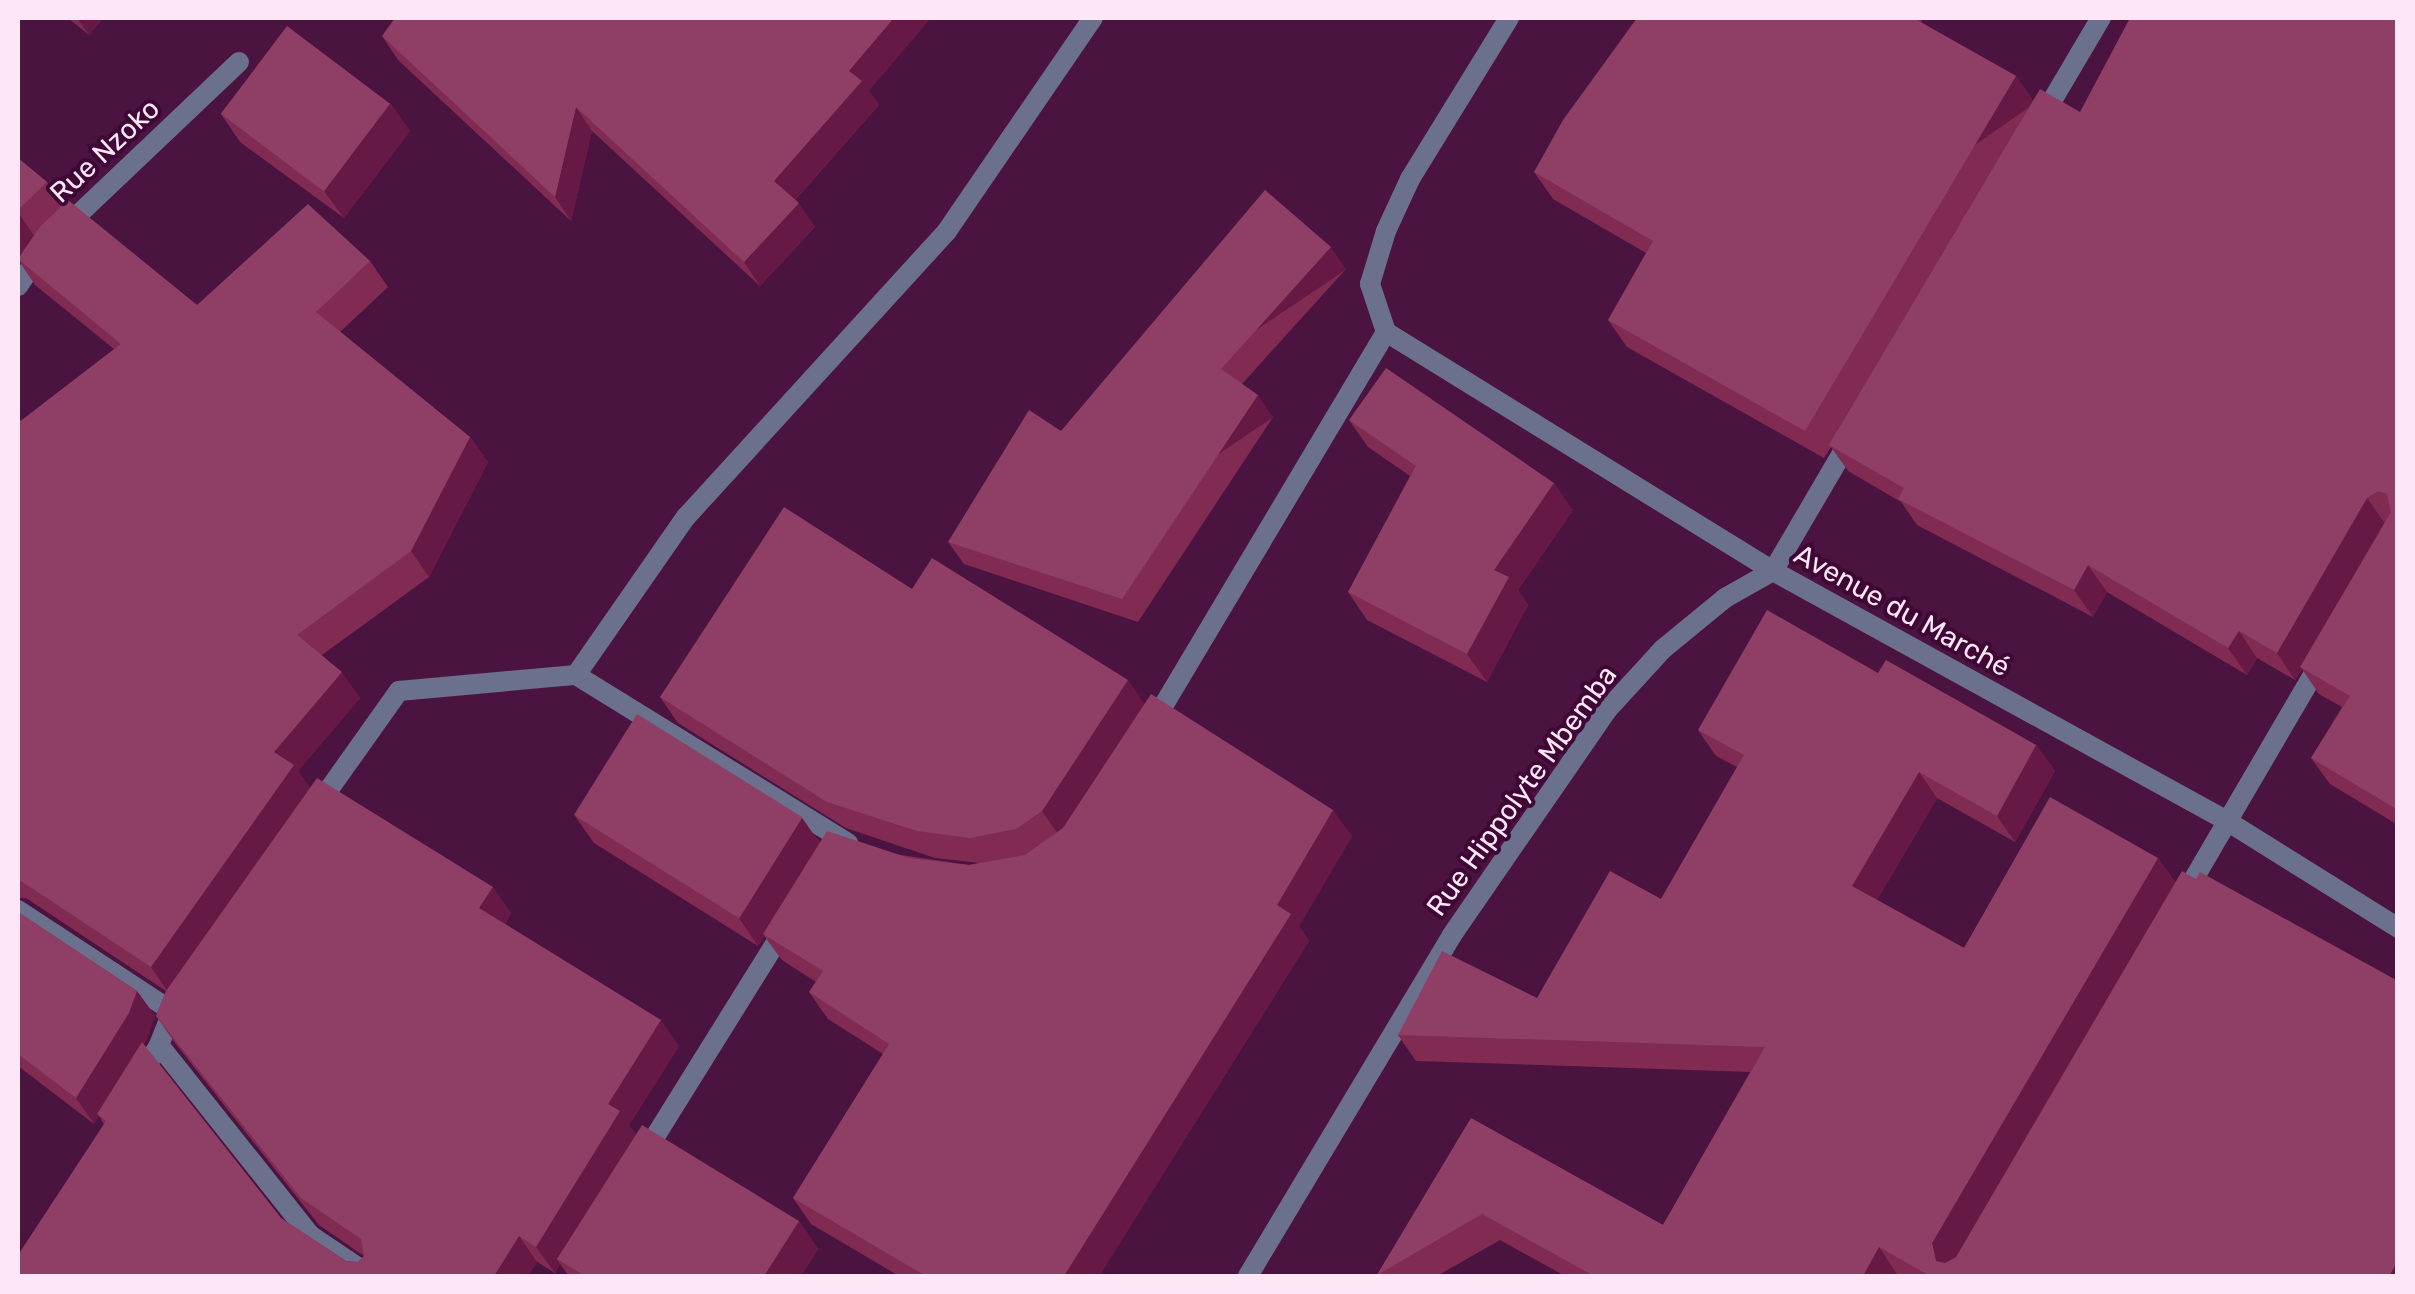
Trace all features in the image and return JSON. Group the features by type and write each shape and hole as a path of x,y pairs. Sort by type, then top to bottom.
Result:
{"street":[{"path":"576,675 686,517 947,231 1093,18"},
{"path":"1137,749 1386,332 1370,284 1386,231 1410,179 1508,18"},
{"path":"2032,135 2101,18"},
{"name":"Rue Nzoko","path":"18,286 46,244 239,62"},
{"name":"Avenue du Marché","path":"1386,332 1773,571 2227,822 2398,928"},
{"path":"1773,571 1862,420"},
{"name":"Rue Hippolyte Mbemba","path":"1248,1276 1452,935 1608,709 1663,649 1724,598 1773,571"},
{"path":"2168,922 2337,634"},
{"path":"308,819 398,691 576,675 836,848 877,853"},
{"path":"18,910 177,1002 159,1045 129,1094"},
{"path":"626,1182 795,913"},
{"path":"159,1045 310,1235 371,1276"}],"building":[{"path":"395,18 894,18 849,71 862,81 774,181 799,203 744,262 576,107 555,197 382,36"},
{"path":"1637,18 1913,18 2016,76 1805,431 1608,320 1653,241 1534,172 1563,120"},
{"path":"2130,18 2398,18 2398,810 2311,758 2350,696 2300,667 2391,512 2387,494 2378,491 2367,498 2277,653 2239,631 2228,648 2088,565 2074,590 1898,499 1904,488 1829,445 2040,89 2080,112"},
{"path":"287,26 390,104 324,191 221,114"},
{"path":"18,158 47,182 18,210"},
{"path":"1265,190 1331,247 1221,369 1258,395 1122,599 948,542 1029,410 1061,431"},
{"path":"68,200 197,305 308,204 370,261 316,312 470,437 411,551 297,635 342,672 274,752 294,765 151,967 18,879 18,423 121,344 18,259 39,228"},
{"path":"1386,368 1554,483 1494,570 1509,577 1467,654 1348,592 1416,466 1349,420"},
{"path":"784,507 912,589 932,558 1128,680 1042,811 1016,829 970,838 917,831 827,802 660,697"},
{"path":"1767,610 1878,673 1886,660 2036,745 1997,816 1919,772 1852,886 1964,948 2050,797 2158,858 1932,1243 1936,1261 1945,1263 1956,1257 2182,871 2196,879 2200,872 2398,981 2398,1261 2389,1276 1930,1276 1879,1247 1863,1276 1594,1276 1482,1214 1377,1275 1471,1118 1663,1225 1765,1047 1398,1035 1442,951 1537,998 1610,871 1661,899 1744,755 1698,730"},
{"path":"1151,694 1333,810 1277,905 1291,914 1064,1276 926,1276 793,1198 889,1044 809,992 823,971 763,934 827,831 909,858 969,865 1025,855 1063,828"},
{"path":"637,714 802,817 739,918 574,815"},
{"path":"317,778 493,887 479,908 661,1020 608,1104 620,1111 536,1247 519,1236 494,1276 18,1276 18,1255 106,1121 97,1114 142,1042 281,1218 346,1261 358,1262 364,1256 361,1239 301,1198 156,1016 166,991"},
{"path":"18,912 137,991 129,1013 76,1098 18,1054"},
{"path":"642,1125 799,1221 764,1276 585,1276 557,1259"}]}
